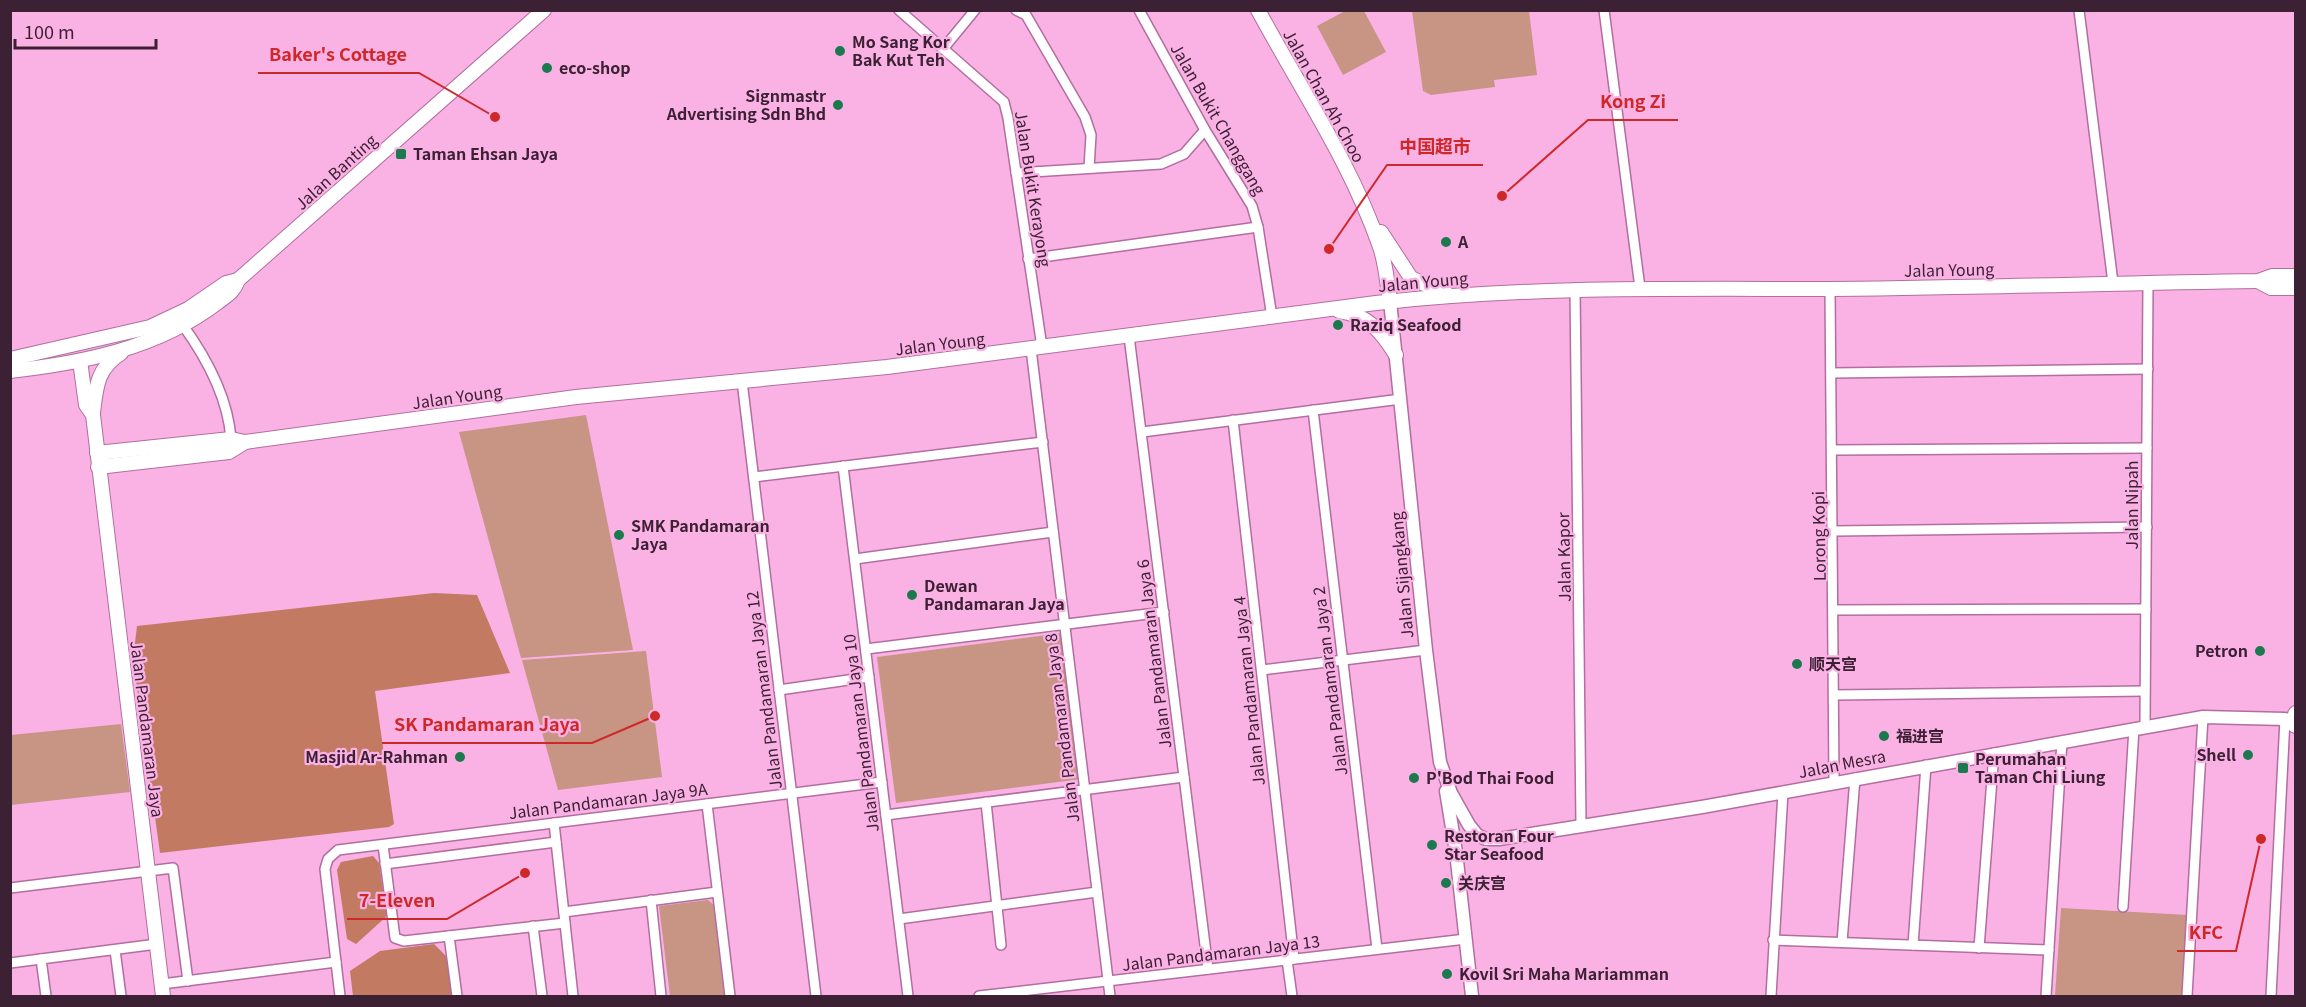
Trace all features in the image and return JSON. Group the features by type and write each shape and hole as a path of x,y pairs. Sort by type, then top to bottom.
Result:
{"main road":[{"name":"Jalan Banting","path":"136,340 182,324 235,290 238,280 544,10"},
{"name":"Jalan Chan Ah Choo","path":"1263,12 1344,164 1360,200 1381,248 1390,301"},
{"path":"1360,200 1411,278 1452,296"},
{"name":"Jalan Young","path":"98,460 229,452 238,440 576,397 1037,348 1390,301 1575,288 1830,289 2258,281 2272,276 2295,276"},
{"path":"91,407 102,370 109,361 136,340 226,283 238,280"},
{"name":"Jalan Young","path":"2258,281 2271,288 2295,288"},
{"path":"1326,310 1347,312 1372,323 1396,356"},
{"path":"10,359 69,345 136,340"},
{"path":"10,372 50,367 136,340"},
{"path":"37,354 73,351 84,358"},
{"name":"Jalan Pandamaran Jaya","path":"84,358 163,990"},
{"path":"50,367 71,375 91,407"}],"street":[{"name":"Jalan Bukit Kerayong","path":"899,10 1004,102 1028,260 1037,348"},
{"path":"943,49 975,10"},
{"path":"1016,10 1026,15 1086,117 1091,135 1089,168"},
{"name":"Jalan Bukit Changgang","path":"1139,10 1205,130 1252,206 1258,227 1272,317"},
{"path":"1604,10 1640,288"},
{"path":"2079,10 2113,283"},
{"path":"1016,173 1161,164 1174,160 1205,130"},
{"path":"1028,260 1258,227"},
{"name":"Jalan Nipah","path":"2123,907 2144,692 2148,283"},
{"name":"Jalan Kapor","path":"1575,288 1581,824"},
{"name":"Lorong Kopi","path":"1830,289 1834,531 1834,782"},
{"name":"Jalan Sijangkang","path":"1390,301 1426,650 1444,775 1458,806 1477,835"},
{"path":"182,324 201,349 238,440"},
{"name":"Jalan Pandamaran Jaya 6","path":"1129,336 1208,969"},
{"name":"Jalan Pandamaran Jaya 8","path":"1037,348 1043,442 1053,531 1110,996"},
{"path":"1832,373 2148,369"},
{"name":"Jalan Pandamaran Jaya 12","path":"742,381 816,996"},
{"path":"1142,432 1401,399"},
{"name":"Jalan Pandamaran Jaya 2","path":"1313,410 1377,949"},
{"name":"Jalan Pandamaran Jaya 4","path":"1233,420 1262,670 1291,959 1292,996"},
{"path":"754,477 1043,442"},
{"path":"1833,450 2147,448"},
{"name":"Jalan Pandamaran Jaya 10","path":"843,466 908,996"},
{"path":"1834,531 2147,527"},
{"path":"855,559 1053,531"},
{"path":"1834,610 2146,609"},
{"path":"866,649 1164,612"},
{"path":"1262,670 1426,650"},
{"path":"779,690 869,677"},
{"path":"1834,695 2144,692"},
{"path":"2187,996 2203,717"},
{"name":"Jalan Mesra","path":"1477,835 1486,839 1499,839 1581,824 1702,807 2203,717 2294,719"},
{"path":"2271,996 2294,719"},
{"path":"2046,996 2062,741"},
{"path":"1979,948 1994,753"},
{"path":"1913,945 1926,765"},
{"path":"1444,775 1456,852 1472,996"},
{"path":"886,815 1184,777"},
{"path":"1842,942 1855,778"},
{"name":"Jalan Pandamaran Jaya 9A","path":"336,962 325,870 328,859 338,850 882,782"},
{"path":"1771,996 1783,792"},
{"path":"986,802 1001,945"},
{"path":"707,804 730,996"},
{"path":"554,823 573,996"},
{"path":"385,864 556,842"},
{"path":"383,845 395,938 404,941 565,923"},
{"path":"10,888 148,871 174,870 188,981"},
{"path":"564,912 717,892"},
{"path":"899,919 1097,892"},
{"path":"651,900 662,996"},
{"path":"533,926 542,996"},
{"path":"449,936 457,996"},
{"name":"Jalan Pandamaran Jaya 13","path":"980,996 1466,939"},
{"path":"1773,940 2049,950"},
{"path":"13,963 157,944"},
{"path":"115,950 121,996"},
{"path":"41,959 46,996"},
{"path":"163,990 188,981 336,962 340,996"}],"shaded area":[{"path":"1345,11 1364,11 1386,52 1343,75 1317,26"},
{"path":"1412,11 1529,11 1537,75 1494,80 1495,87 1431,95 1423,91"},
{"path":"586,415 633,650 521,658 459,432"},
{"path":"434,593 477,595 510,673 375,691 394,824 389,827 160,853 133,659 137,626"},
{"path":"1062,633 1081,779 896,803 877,657"},
{"path":"646,651 662,777 558,790 522,660"},
{"path":"121,724 130,792 11,805 11,735"},
{"path":"373,856 379,863 387,916 356,944 347,939 337,870 341,862"},
{"path":"708,900 715,906 726,996 670,996 659,906"},
{"path":"2061,908 2188,915 2183,996 2055,996"},
{"path":"434,944 447,957 452,996 353,996 350,971 380,951"}],"place":[{"name":"Mo Sang Kor Bak Kut Teh","path":"840,51"},
{"name":"eco-shop","path":"547,68"},
{"name":"Signmastr Advertising Sdn Bhd","path":"838,105"},
{"name":"Baker's Cottage","path":"495,117"},
{"name":"Taman Ehsan Jaya","path":"401,154"},
{"name":"Kong Zi","path":"1502,196"},
{"name":"A","path":"1446,242"},
{"name":"中国超市","path":"1329,249"},
{"name":"Raziq Seafood","path":"1338,325"},
{"name":"SMK Pandamaran Jaya","path":"619,535"},
{"name":"Dewan Pandamaran Jaya","path":"912,595"},
{"name":"Petron","path":"2260,651"},
{"name":"顺天宫","path":"1797,664"},
{"name":"SK Pandamaran Jaya","path":"655,716"},
{"name":"福进宫","path":"1884,736"},
{"name":"Shell","path":"2248,755"},
{"name":"Masjid Ar-Rahman","path":"460,757"},
{"name":"Perumahan Taman Chi Liung","path":"1963,768"},
{"name":"P'Bod Thai Food","path":"1414,778"},
{"name":"KFC","path":"2261,839"},
{"name":"Restoran Four Star Seafood","path":"1432,845"},
{"name":"7-Eleven","path":"525,873"},
{"name":"关庆宫","path":"1446,883"},
{"name":"Kovil Sri Maha Mariamman","path":"1447,974"}]}
